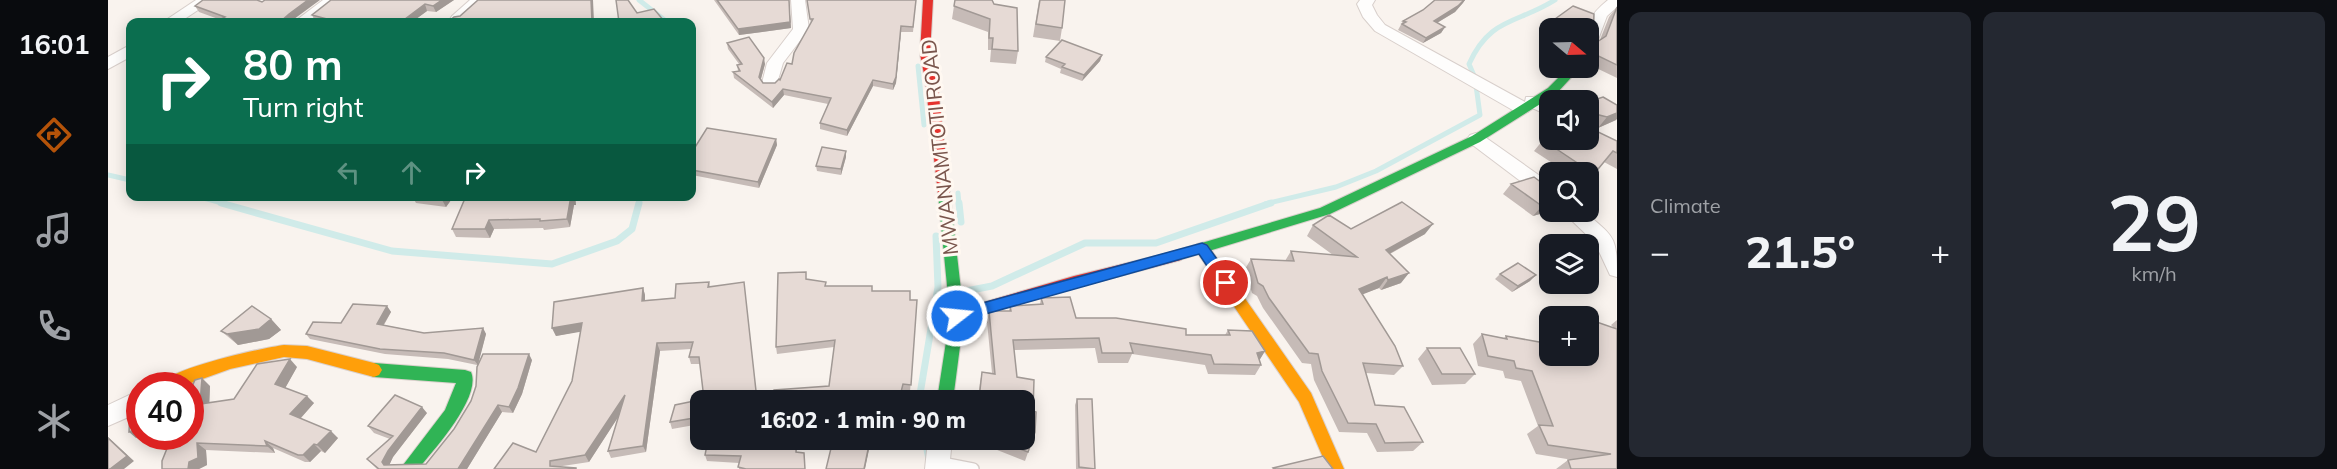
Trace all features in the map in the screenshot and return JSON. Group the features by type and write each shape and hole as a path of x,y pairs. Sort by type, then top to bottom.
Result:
{"street":[{"path":"177,18 206,0"},
{"path":"307,18 333,0"},
{"path":"458,18 479,0"},
{"path":"770,83 775,63 801,30 798,0"},
{"name":"MWANAMTOTI ROAD","path":"928,0 925,54 931,79 938,152 949,224 957,316 946,390"},
{"path":"1368,0 1364,4 1370,17 1380,28 1527,105 1539,108"},
{"path":"1599,18 1617,0"},
{"path":"108,64 126,53"},
{"path":"957,316 1202,248 1325,211 1476,139 1552,91 1564,78"},
{"path":"1476,139 1539,186"},
{"path":"1585,222 1603,239 1617,269"},
{"path":"1202,248 1305,398 1336,469"},
{"path":"201,372 267,354 296,351 368,369 418,375 465,377 464,385 445,423 408,469"},
{"path":"108,416 126,407"}],"lane":[{"path":"938,457 973,469"}],"building":[{"path":"203,0 257,0 262,2 265,0 308,0 284,18 223,18 225,17 195,6"},
{"path":"331,0 442,0 433,6 425,4 406,18 323,18 312,15"},
{"path":"478,0 591,0 592,18 453,18 460,16"},
{"path":"616,0 628,0 637,13 654,9 662,18 618,18"},
{"path":"717,0 789,0 790,22 738,29"},
{"path":"807,0 916,0 913,27 901,26 896,77 893,84 873,80 847,130 820,123 831,98 783,89 772,102 733,72 740,71 737,65 742,64 727,43 749,37 764,58 759,77 763,83 775,83 780,80 787,63 792,64 794,53 813,19 810,19"},
{"path":"955,0 992,0 994,4 1017,8 1018,51 992,49 993,38 989,38 990,19 954,6"},
{"path":"1040,0 1065,0 1062,28 1036,24"},
{"path":"1435,0 1464,0 1434,21 1445,27 1426,38 1402,24 1406,22 1403,21"},
{"path":"1573,6 1594,14 1594,18 1556,18"},
{"path":"1617,7 1617,65 1599,56 1599,41 1606,36"},
{"path":"1062,40 1102,55 1084,75 1062,67 1065,64 1046,57"},
{"path":"1603,97 1617,105 1617,113 1607,117 1599,115 1599,98"},
{"path":"707,128 776,139 758,182 696,171 696,146"},
{"path":"1599,132 1617,141 1617,153 1613,151 1599,168 1599,162 1576,162 1558,150 1599,150"},
{"path":"822,147 846,151 841,169 816,166"},
{"path":"1534,177 1539,181 1539,204 1511,184"},
{"path":"464,201 570,201 567,219 489,220 485,229 452,229"},
{"path":"1402,202 1433,224 1386,250 1409,273 1388,280 1387,277 1359,289 1395,346 1403,366 1363,363 1375,405 1404,407 1423,442 1385,443 1376,424 1348,423 1322,371 1318,354 1309,353 1269,298 1263,286 1258,283 1251,259 1294,261 1291,251 1357,257 1313,225 1329,215 1351,229"},
{"path":"1518,263 1536,275 1518,286 1500,274"},
{"path":"806,272 806,279 826,282 825,286 872,286 872,291 910,291 910,300 917,300 911,385 903,384 902,390 774,390 829,386 835,340 776,347 778,273"},
{"path":"709,282 708,287 744,282 756,390 703,390 699,357 689,357 693,342 657,343 643,446 608,451 625,395 585,455 550,461 550,466 576,469 494,469 513,443 536,452 572,381 582,323 552,328 554,302 643,288 642,301 675,298 676,284"},
{"path":"1070,297 1076,318 1116,318 1186,329 1186,335 1230,335 1228,330 1252,331 1265,351 1257,353 1261,365 1214,364 1211,355 1130,343 1133,353 1102,353 1099,338 1013,340 1017,377 1034,380 1034,390 980,390 982,372 995,374 989,311 1011,311 1010,306 1043,304 1041,298"},
{"path":"353,304 387,306 377,324 424,333 483,328 474,360 444,353 380,349 306,334 313,322 341,323"},
{"path":"252,306 271,319 259,329 227,334 221,331"},
{"path":"1599,323 1617,329 1617,469 1571,469 1568,460 1611,454 1548,445 1539,425 1553,426 1532,371 1516,368 1514,361 1488,356 1482,334 1507,339 1506,336 1539,342 1539,366 1599,366"},
{"path":"1427,348 1460,348 1475,374 1442,374"},
{"path":"483,354 529,354 509,407 498,405 458,469 379,469 367,459 393,436 368,426 395,395 422,407 382,462 384,465 426,464 454,429 471,401 476,386 477,367"},
{"path":"290,359 275,384 307,396 290,414 331,431 303,455 265,441 267,446 204,443 204,403 234,399 257,364"},
{"path":"1077,399 1092,399 1095,469 1079,467"},
{"path":"690,402 690,419 670,422 675,405"},
{"path":"108,438 127,456 110,469 108,469"},
{"path":"166,450 197,450 198,458 189,462 188,469 162,469 162,461"},
{"path":"706,450 796,450 796,452 804,453 805,469 746,469 738,467 741,456 705,455"},
{"path":"831,450 868,450 864,469 826,469"},
{"path":"1323,456 1333,469 1273,468"}],"waterway":[{"path":"639,0 662,18"},
{"path":"1265,204 1336,187 1376,171 1480,115 1475,78 1469,64 1477,49 1495,29 1555,0"},
{"path":"918,66 924,125"},
{"path":"108,175 126,179"},
{"path":"958,193 959,204"},
{"path":"215,201 226,204"},
{"path":"221,203 392,251 552,264 617,241 632,229 639,203"},
{"path":"959,203 961,222"},
{"path":"966,291 992,286 1085,243 1156,243 1271,203"},
{"path":"921,390 938,287 936,236"},
{"path":"927,450 931,469"}],"traffic: fast":[{"path":"1176,256 1325,211 1476,139 1552,91 1564,78"},
{"path":"944,194 957,316 946,390"},
{"path":"374,370 465,377 451,415 408,469"}],"traffic: slow":[{"path":"1202,248 1305,398 1336,469"},
{"path":"200,372 230,362 284,351 307,353 374,370"}],"traffic: jam":[{"path":"928,0 925,54 931,79 944,194"},
{"path":"957,316 1074,282 1176,256"}],"route":[{"path":"957,316 1202,248 1226,283"}]}
